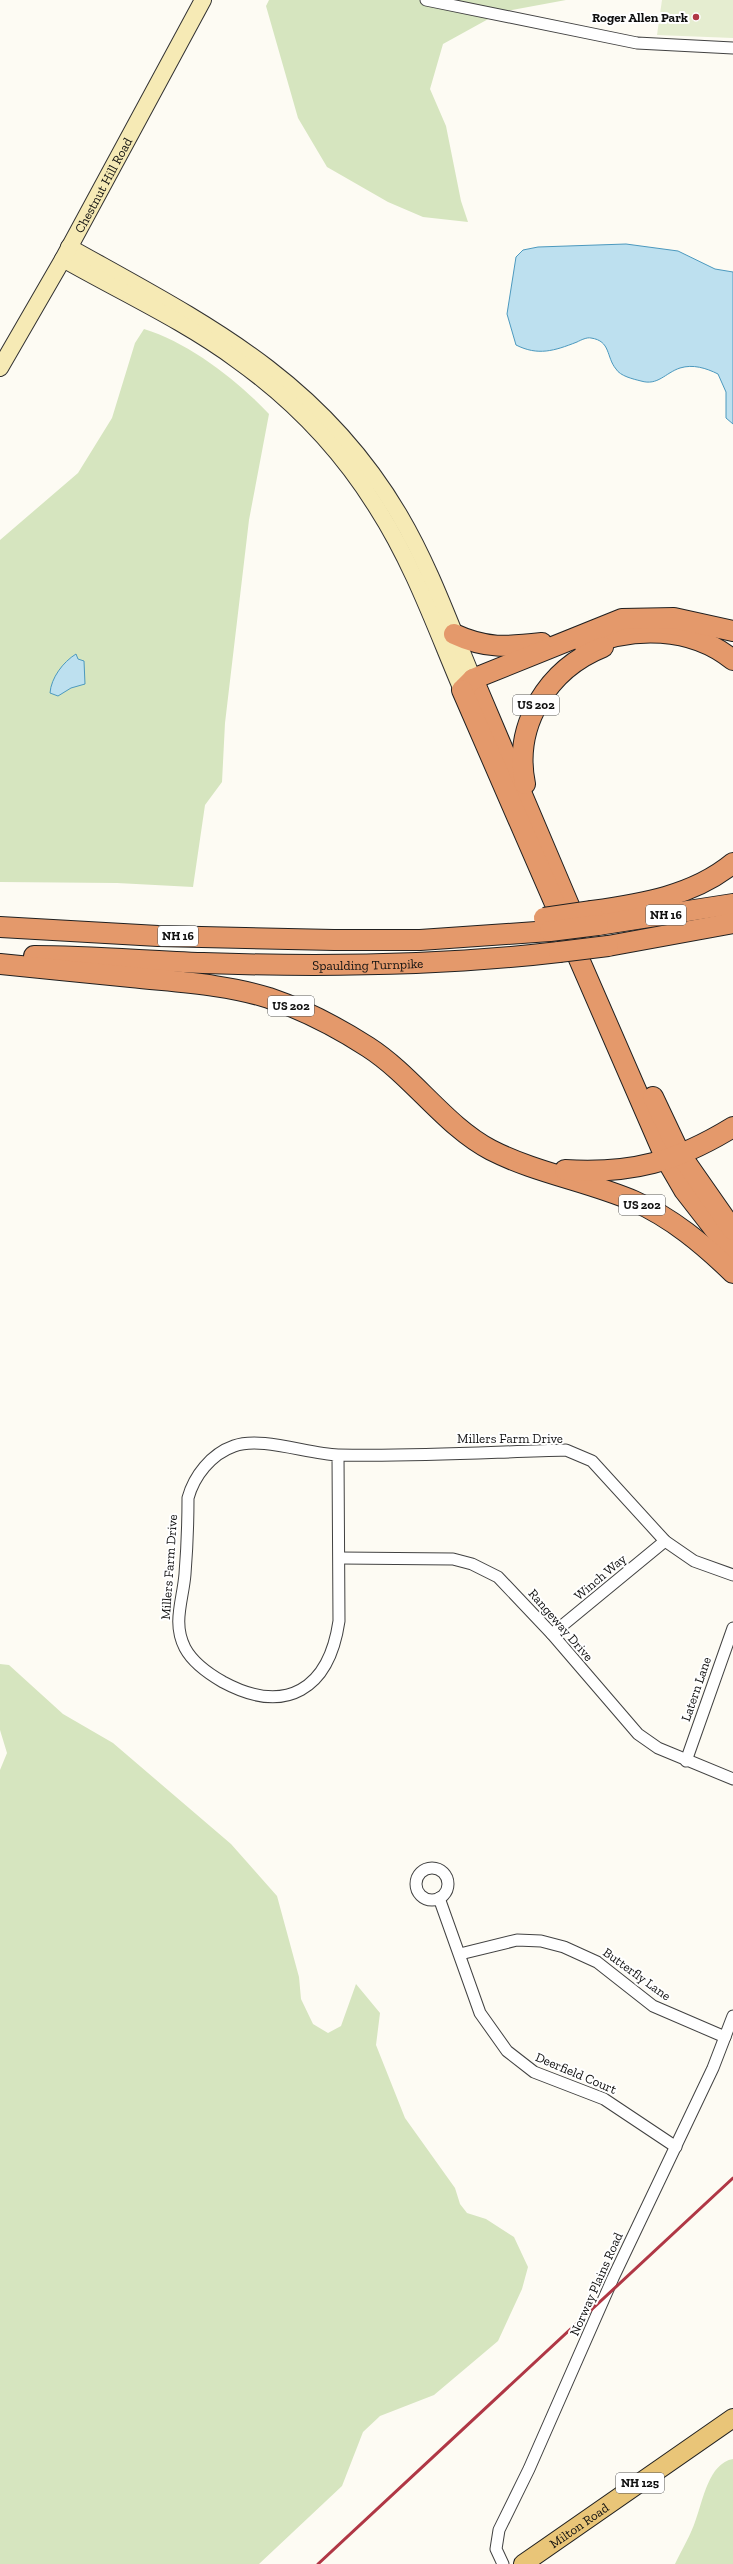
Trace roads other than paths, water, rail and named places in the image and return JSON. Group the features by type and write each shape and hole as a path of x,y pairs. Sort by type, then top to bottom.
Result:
{"highway":[{"path":"454,634 472,643 499,647 547,643 580,634 622,619 647,617 674,618 733,631"},
{"path":"471,686 599,640 628,632 652,632 690,638 708,644 733,660"},
{"name":"US 202","path":"652,632 605,646 570,665 550,685 533,711 524,738 523,770 542,841 646,1083 673,1157 733,1230"},
{"path":"471,686 580,634"},
{"path":"471,686 542,841"},
{"path":"471,686 673,1157 684,1190 733,1253"},
{"path":"595,918 674,894 700,883 733,863"},
{"name":"Spaulding Turnpike","path":"0,927 158,936 420,940 595,918 733,904"},
{"name":"Spaulding Turnpike","path":"0,955 84,956 144,961 237,964 432,961 516,957 608,946 733,923"},
{"name":"US 202","path":"0,964 165,980 239,990 290,1006 339,1029 370,1048 407,1076 468,1134 489,1149 533,1168 605,1190 659,1213 697,1240 733,1273"},
{"path":"533,1168 619,1171 673,1157 704,1145 733,1127"}],"main road":[{"name":"Milton Road","path":"523,2564 733,2418"}],"street":[{"name":"Chestnut Hill Road","path":"0,368 66,253 203,0"},
{"path":"426,0 637,43 733,48"},
{"path":"66,253 224,335 270,367 319,411 375,478 400,517 421,557 454,634 471,686"},
{"path":"66,253 236,359 267,382 317,429 361,483 392,533 471,686"},
{"name":"Millers Farm Drive","path":"338,1455 340,1558 339,1621 336,1644 327,1664 316,1680 296,1693 270,1697 232,1686 198,1664 185,1648 178,1624 178,1610 185,1577 188,1498 197,1476 204,1467 224,1450 246,1443 261,1443 300,1451 338,1455 566,1450 592,1461 665,1541 694,1561 733,1575"},
{"name":"Winch Way","path":"552,1634 665,1541"},
{"name":"Rangeway Drive","path":"340,1558 453,1559 472,1564 498,1577 552,1634 638,1734 658,1748 733,1779"},
{"name":"Latern Lane","path":"686,1760 733,1628"},
{"name":"Deerfield Court","path":"439,1898 480,2013 500,2043 514,2059 546,2078 604,2098 676,2147"},
{"name":"Butterfly Lane","path":"460,1954 517,1940 541,1941 564,1947 597,1962 653,2006 725,2037"},
{"name":"Norway Plains Road","path":"503,2564 496,2549 499,2530 529,2469 618,2265 713,2068 733,2016"}],"water":[{"path":"626,244 678,251 715,269 733,272 733,424 726,418 726,392 718,374 709,370 690,366 675,370 652,382 647,382 620,374 613,364 605,346 602,342 597,340 586,338 561,348 546,351 532,350 516,345 507,314 516,257 523,250 538,247"},
{"path":"76,654 78,659 84,661 85,684 71,688 58,696 50,693 58,671 71,657"}],"railway":[{"path":"318,2564 733,2178"}],"place":[{"name":"Roger Allen Park","path":"696,17"}]}
